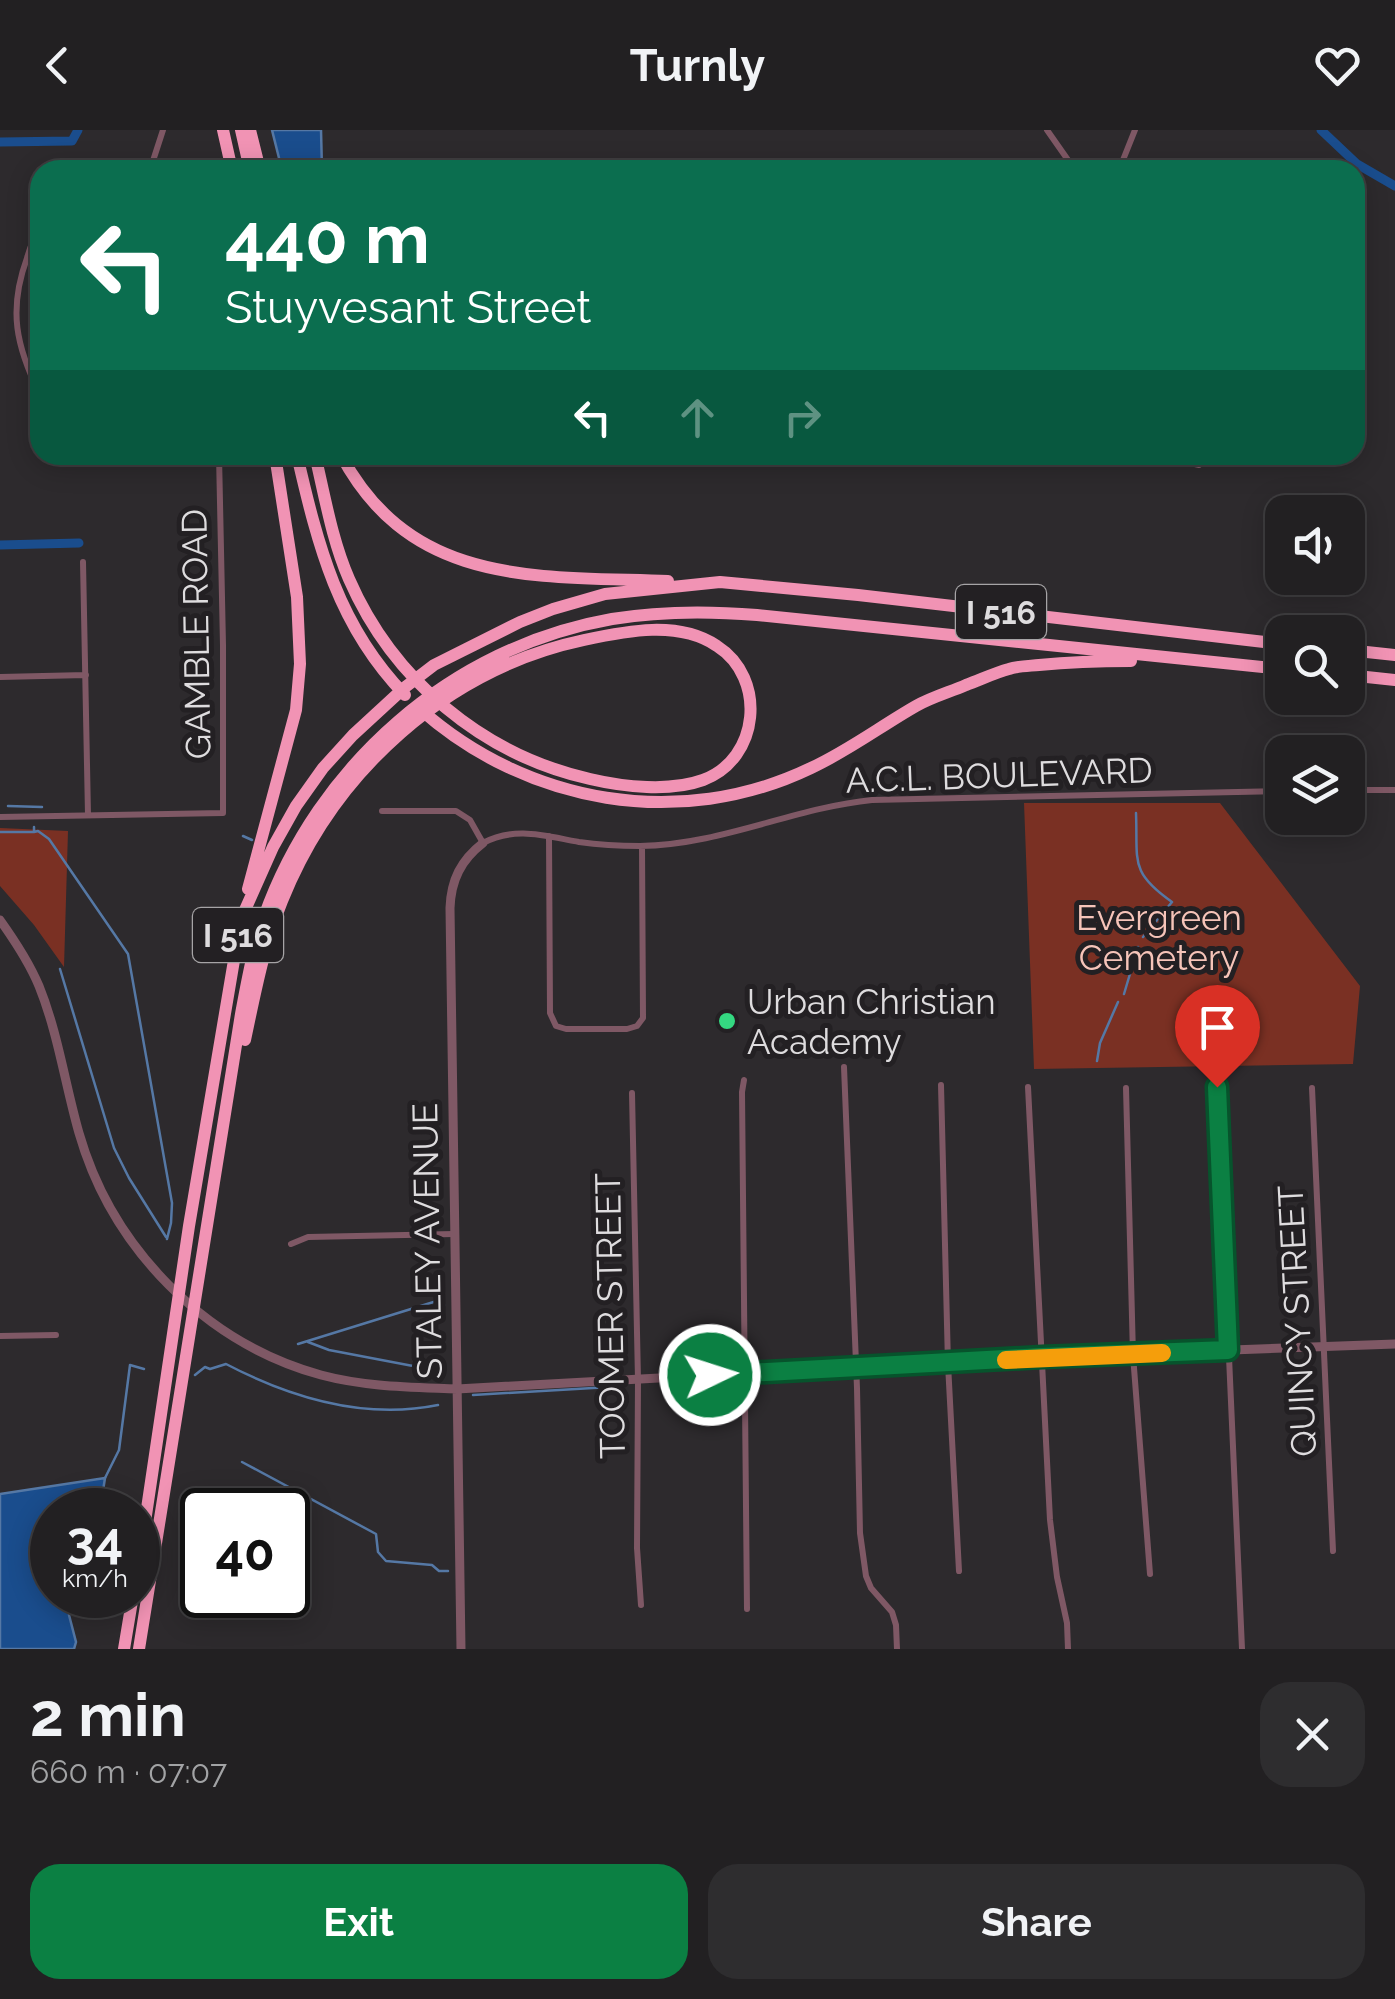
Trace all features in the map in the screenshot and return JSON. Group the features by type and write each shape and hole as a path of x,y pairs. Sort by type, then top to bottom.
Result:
{"highway":[{"path":"241,130 248,160"},
{"path":"250,130 258,160"},
{"path":"224,131 229,160"},
{"path":"240,919 296,710 300,664 297,597 277,465"},
{"path":"300,465 323,560 340,600 378,663 415,705 460,742 538,781 591,797 649,804 708,800 763,787 808,770 921,703 1010,668 1074,662 1188,660"},
{"path":"222,1130 265,952 292,878 314,837 351,784 409,725 440,703 450,695 505,664 556,646 624,632 672,632 712,642 742,672 751,697 750,724 740,748 714,775 690,783 650,786 594,780 544,765 475,731 440,703 429,694 376,630 338,551 317,465"},
{"path":"347,465 369,500 396,526 446,554 481,566 529,576 720,582"},
{"name":"I 516","path":"150,1488 240,919 273,847 323,768 353,735 434,665 520,622 604,594 720,582 1265,642"},
{"name":"I 516","path":"139,1649 255,948 272,895 300,837 356,761 397,721 440,687 544,636 586,624 662,613 757,615 1265,667"},
{"path":"1365,652 1395,655"},
{"path":"1365,677 1395,680"},
{"path":"124,1649 129,1618"}],"street":[{"path":"153,160 163,130"},
{"path":"1047,130 1068,160"},
{"path":"1123,160 1136,130"},
{"path":"30,250 15,304 18,337 30,374"},
{"name":"GAMBLE ROAD","path":"88,815 223,813 219,465"},
{"path":"0,818 88,815 83,562"},
{"path":"0,677 86,675"},
{"path":"1365,790 1395,790"},
{"name":"A.C.L. BOULEVARD","path":"483,843 514,832 599,844 682,844 717,838 812,810 903,798 1265,791"},
{"path":"382,812 456,811 470,820 483,843"},
{"path":"549,836 550,1013 556,1026 566,1030 627,1029 637,1026 643,1018 642,846"},
{"name":"STALEY AVENUE","path":"460,1649 450,897 460,867 483,843"},
{"path":"0,920 30,966 42,995 80,1136 98,1185 123,1231 151,1266 189,1303 231,1335 293,1365 333,1378 382,1386 457,1389 1042,1357 1395,1344"},
{"path":"844,1068 860,1532 866,1576 892,1612 897,1649"},
{"path":"744,1080 747,1609"},
{"path":"941,1085 948,1364 959,1572"},
{"path":"1028,1087 1050,1520 1068,1649"},
{"path":"1217,1087 1242,1649"},
{"path":"1126,1088 1134,1355 1150,1574"},
{"name":"QUINCY STREET","path":"1312,1088 1332,1551"},
{"name":"TOOMER STREET","path":"632,1093 641,1605"},
{"path":"291,1244 308,1237 454,1234"},
{"path":"0,1336 56,1334"}],"green space":[{"name":"Evergreen Cemetery","path":"1024,803 1220,803 1360,986 1353,1064 1034,1069"},
{"path":"0,828 68,831 64,967 0,886"}],"water":[{"path":"272,130 321,130 322,160 280,160"},
{"path":"105,1478 103,1488 39,1488"},
{"path":"30,1489 30,1618 70,1618 74,1649 0,1649 0,1494"}],"waterway":[{"path":"0,142 72,141 78,130"},
{"path":"1321,130 1353,160"},
{"path":"1365,169 1395,186"},
{"path":"0,545 79,543"},
{"path":"8,806 42,807"},
{"path":"1136,813 1137,854 1142,873 1172,902 1143,937"},
{"path":"34,827 34,832 49,839 128,954 172,1203 167,1239"},
{"path":"0,832 33,832"},
{"path":"243,836 252,840"},
{"path":"1124,994 1138,947"},
{"path":"60,969 114,1148 166,1237"},
{"path":"1097,1061 1100,1043 1118,1002"},
{"path":"298,1344 440,1300 444,1305"},
{"path":"308,1342 329,1350 413,1366"},
{"path":"195,1375 205,1367 226,1364 276,1387 329,1403 383,1410 438,1405"},
{"path":"105,1478 119,1450 130,1365 144,1369"},
{"path":"473,1395 610,1387"},
{"path":"242,1462 376,1534 378,1552 386,1561 432,1565 439,1571 448,1571"}],"slow traffic":[{"path":"1006,1360 1162,1353"}],"place":[{"name":"Urban Christian Academy","path":"727,1021"}],"route":[{"path":"710,1375 1228,1350 1217,1087"}]}
